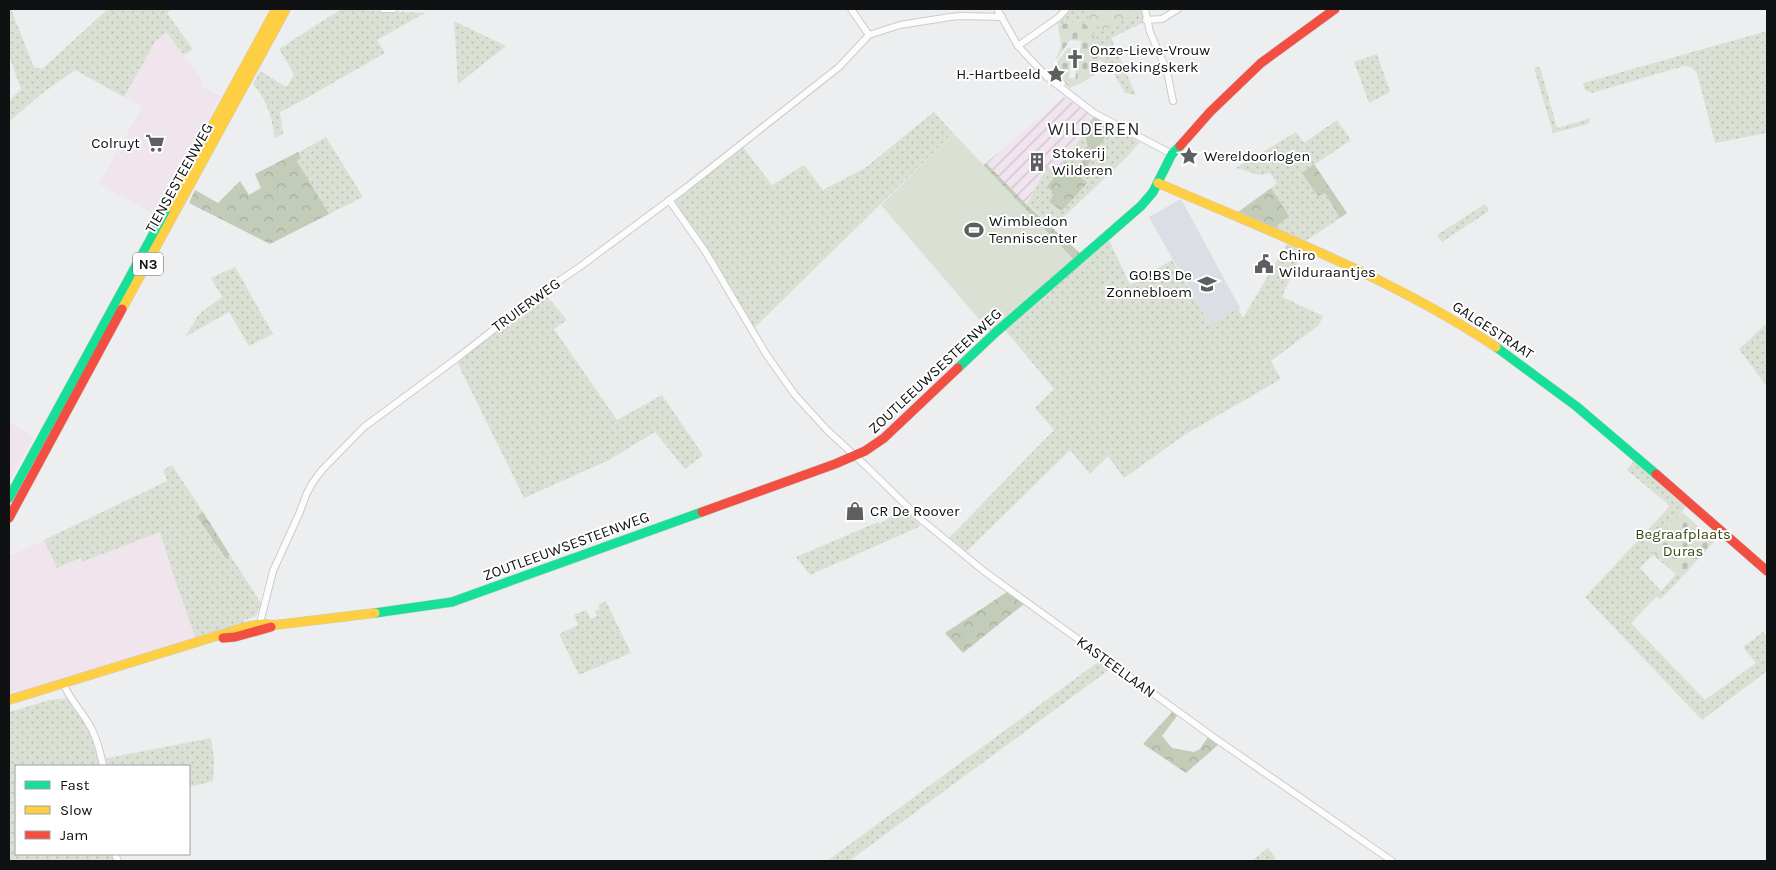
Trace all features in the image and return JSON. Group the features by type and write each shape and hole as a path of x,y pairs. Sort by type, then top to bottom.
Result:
{"street":[{"name":"TIENSESTEENWEG","path":"9,498 276,9"},
{"name":"TIENSESTEENWEG","path":"9,518 286,9"},
{"path":"383,9 394,9"},
{"path":"851,9 869,35 900,25 950,17 1002,17"},
{"path":"998,9 1018,46 1047,78 1074,99 1108,121 1172,154"},
{"path":"1018,46 1059,17 1066,9"},
{"path":"1145,9 1146,20 1167,71 1173,101"},
{"path":"1146,20 1162,19 1178,9"},
{"name":"ZOUTLEEUWSESTEENWEG","path":"9,700 246,627 261,627 452,602 855,456 873,446 890,433 995,333 1130,217 1148,198 1158,183 1172,154 1250,72 1335,9"},
{"name":"TRUIERWEG","path":"261,627 261,619 273,571 312,482 370,422 456,359 534,298 669,200 839,67 869,35"},
{"name":"GALGESTRAAT","path":"1158,183 1373,278 1425,304 1487,341 1572,402 1767,571"},
{"name":"KASTEELLAAN","path":"669,200 705,251 766,354 785,382 810,412 923,522 985,572 1209,734 1392,861"},
{"path":"63,683 69,696 93,732 102,765"}],"shaded area":[{"path":"166,32 204,82 200,86 221,96 156,215 99,184 142,107 124,97 155,42"},
{"path":"1064,97 1094,117 1058,171 1047,168 1026,204 986,163"},
{"name":"GO!BS De Zonnebloem","path":"1181,199 1240,308 1210,325 1149,217"},
{"path":"9,422 34,436 9,483"},
{"path":"160,532 196,639 9,696 9,553 12,555 44,540 58,568 80,558 82,562"}],"green space":[{"path":"9,9 11,9 33,65 36,68 41,68 41,70 108,9 172,9 167,13 193,49 184,55 166,32 155,42 124,97 75,70 40,95 9,122 9,101 21,89 9,55"},
{"path":"341,9 425,13 377,40 385,53 280,112 283,134 275,138 268,109 253,84 260,71 287,87 294,74 279,49"},
{"path":"1070,9 1142,9 1144,22 1111,38 1136,95 1125,93 1110,67 1099,59 1080,21 1058,25 1057,21"},
{"path":"1092,9 1140,9 1142,15 1124,19 1105,31 1088,21"},
{"path":"454,21 506,46 458,84"},
{"path":"1080,21 1092,29 1099,59 1098,66 1096,72 1090,78 1069,88 1053,67 1068,48 1071,48 1069,78 1075,79 1081,41 1070,40 1056,60 1061,45 1058,25"},
{"path":"1767,31 1767,133 1715,143 1697,73 1688,66 1592,93 1585,90 1583,83"},
{"path":"1377,54 1390,92 1369,103 1354,62"},
{"path":"1540,67 1557,128 1591,118 1588,124 1553,133 1534,68"},
{"path":"934,112 953,133 753,329 708,251 675,204 676,200 743,147 772,185 804,165 823,190 865,168"},
{"path":"1094,117 1111,127 1081,177 1087,183 1062,211 1049,202 1054,193 1047,187 1065,161 1078,169 1089,151 1084,132"},
{"path":"1337,120 1351,140 1302,173 1325,192 1340,218 1306,241 1275,228 1289,216 1271,188 1277,183 1270,173 1260,175 1236,168 1296,132 1304,143"},
{"path":"1111,127 1140,142 1125,159 1053,227 1027,204 1047,167 1058,171 1047,187 1055,193 1049,202 1062,211 1086,183 1081,178"},
{"path":"1084,132 1089,151 1078,169 1065,161"},
{"name":"Wimbledon Tenniscenter","path":"953,133 1074,260 990,332 881,205"},
{"path":"326,137 363,197 329,214 297,161 301,158 298,153"},
{"path":"298,152 301,158 297,161 329,214 270,244 189,203 195,190 218,203 240,181 249,195 261,188 255,174"},
{"path":"986,163 1026,204 1081,254 1074,260 983,166"},
{"path":"1314,164 1347,213 1340,218 1325,193 1318,196 1302,173"},
{"path":"1271,188 1289,216 1275,228 1238,212"},
{"path":"1485,204 1489,211 1442,242 1437,235"},
{"path":"1109,240 1130,285 1172,260 1210,325 1238,308 1243,318 1288,242 1303,249 1282,297 1323,316 1319,325 1271,361 1281,379 1186,434 1124,478 1108,456 1090,474 1070,450 965,553 948,539 1054,430 1035,408 1054,389 1005,330"},
{"path":"235,267 273,334 249,346 229,312 185,337 199,314 222,297 211,278"},
{"path":"545,294 567,320 554,329 617,420 662,395 703,455 685,469 655,432 609,460 524,498 457,362"},
{"path":"1767,323 1767,387 1739,349"},
{"path":"1634,461 1686,507 1648,548 1682,577 1660,600 1657,596 1631,623 1705,700 1756,663 1743,647 1763,632 1767,637 1767,671 1702,720 1585,597 1670,506 1627,470","holes":["1653,555 1676,574 1661,591 1640,568"]},
{"path":"172,465 203,512 198,516 224,558 230,555 261,603 256,616 244,620 243,625 196,639 160,532 82,562 80,558 57,568 44,540 167,481 163,470"},
{"path":"903,507 921,526 810,575 796,557 878,522 880,524"},
{"path":"203,512 230,555 225,558 197,516"},
{"name":"Begraafplaats Duras","path":"1682,512 1715,541 1682,577 1648,548"},
{"path":"1007,592 1024,604 963,653 945,633"},
{"path":"606,601 631,653 579,675 559,634 578,625 574,615 586,610 591,619 597,616 595,611 600,609 598,605"},
{"path":"1102,659 1113,667 849,861 827,861"},
{"path":"68,698 95,740 101,765 15,765 15,855 114,855 117,861 9,861 9,712 50,700"},
{"path":"1172,712 1177,716 1162,736 1172,748 1194,752 1200,749 1208,737 1218,745 1186,773 1143,744"},
{"path":"211,738 214,759 213,781 190,787 190,765 104,765 103,759"},
{"path":"1268,848 1276,858 1272,861 1252,861"}],"traffic: fast":[{"path":"958,368 995,333 1141,206 1153,192 1172,154 1180,146"},
{"path":"9,498 168,207"},
{"path":"1496,347 1576,406 1656,474"},
{"path":"375,613 452,602 702,512"}],"traffic: slow":[{"path":"168,207 276,9"},
{"path":"122,309 286,9"},
{"path":"1158,183 1288,238 1373,278 1415,299 1496,347"},
{"path":"9,700 249,626 275,625 375,613"}],"traffic: jam":[{"path":"1180,146 1210,112 1261,63 1335,9"},
{"path":"9,518 122,309"},
{"path":"702,512 835,464 865,451 884,438 958,368"},
{"path":"1656,474 1767,571"},
{"path":"223,638 235,637 271,627"}],"place":[{"name":"Onze-Lieve-Vrouw Bezoekingskerk","path":"1075,59"},
{"name":"H.-Hartbeeld","path":"1056,74"},
{"name":"Colruyt","path":"155,143"},
{"name":"Wereldoorlogen","path":"1189,156"},
{"name":"Stokerij Wilderen","path":"1037,162"},
{"name":"Wimbledon Tenniscenter","path":"974,230"},
{"name":"Chiro Wilduraantjes","path":"1264,264"},
{"name":"GO!BS De Zonnebloem","path":"1207,284"},
{"name":"CR De Roover","path":"855,511"}],"district":[{"name":"WILDEREN","path":"1094,129"}]}
